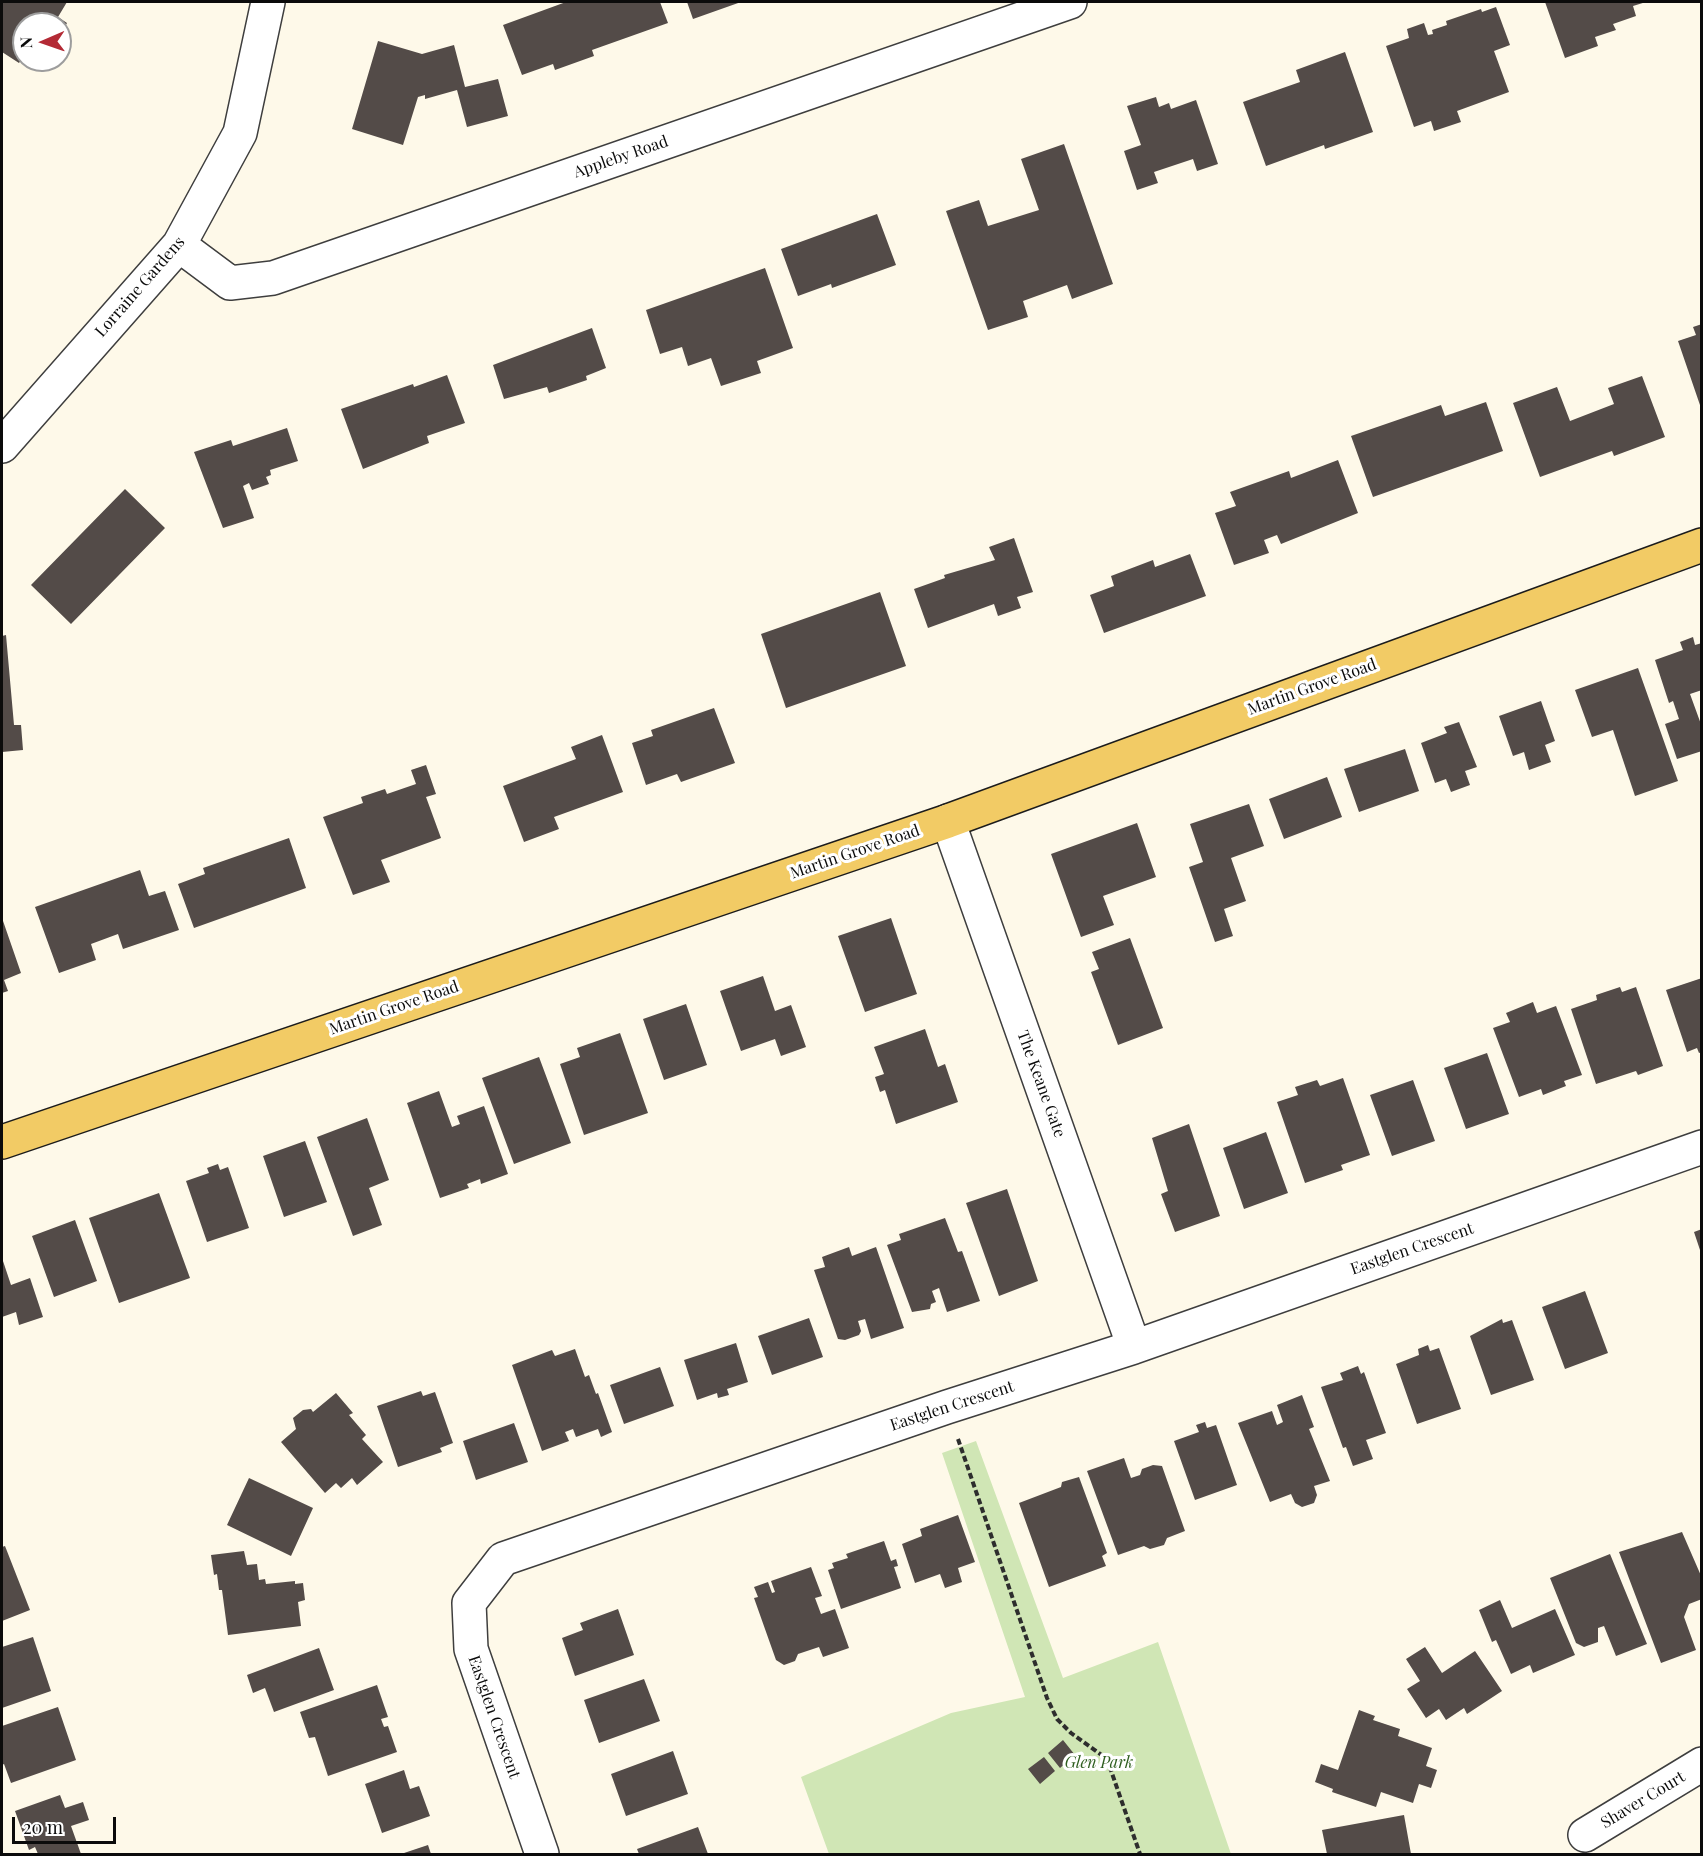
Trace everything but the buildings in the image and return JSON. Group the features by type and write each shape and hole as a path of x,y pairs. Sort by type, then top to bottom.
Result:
{"main road":[{"name":"Martin Grove Road","path":"2,1142 948,821 1701,545"}],"street":[{"name":"Lorraine Gardens","path":"2,446 179,245 240,133 268,2"},
{"name":"Appleby Road","path":"179,245 231,283 273,278 1070,2"},
{"name":"The Keane Gate","path":"948,821 1134,1347"},
{"name":"Eastglen Crescent","path":"542,1854 471,1649 469,1603 503,1559 947,1407 1134,1347 1701,1147"},
{"name":"Shaver Court","path":"1585,1835 1701,1764"}],"path":[{"path":"947,1407 1047,1698 1057,1719 1071,1733 1107,1759 1140,1854"}],"green space":[{"name":"Glen Park","path":"976,1441 1063,1678 1158,1642 1231,1854 829,1854 801,1777 951,1713 1025,1697 942,1453"}]}
